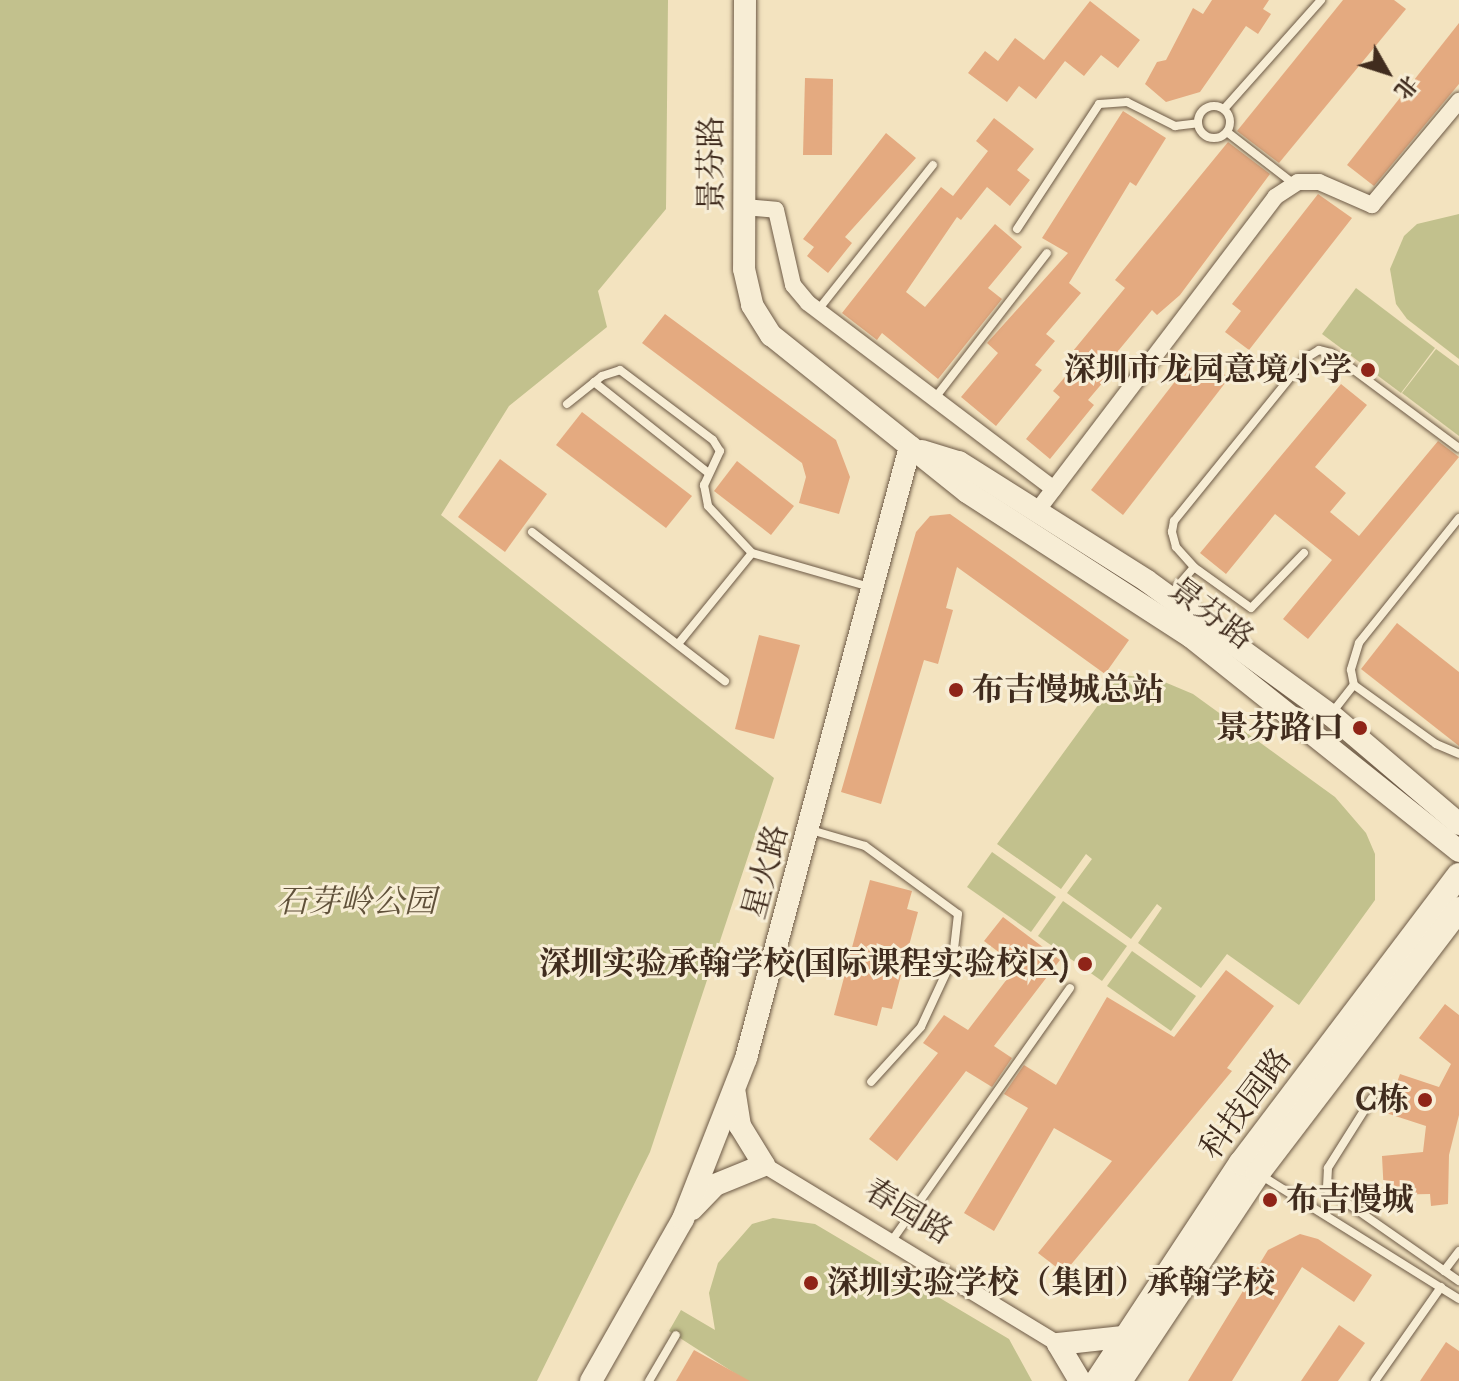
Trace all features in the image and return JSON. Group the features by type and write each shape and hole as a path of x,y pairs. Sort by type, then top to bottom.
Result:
{"main road":[{"name":"科技园路","path":"1097,1381 1121,1337 1241,1163 1459,875"},
{"name":"科技园路","path":"1120,1381 1258,1173 1459,909"}],"street":[{"name":"景芬路","path":"745,0 745,278 762,323 783,348 967,492 1180,628 1459,851"},
{"path":"1037,511 1275,197 1294,184 1340,188 1372,205 1459,101"},
{"path":"744,207 776,210 793,285 818,310 1054,489"},
{"name":"景芬路","path":"910,447 959,462 1168,597 1331,715 1459,824"},
{"name":"星火路","path":"591,1381 683,1219 735,1090 811,830 910,447"},
{"name":"春园路","path":"735,1090 740,1126 764,1165 893,1239 1058,1344 1080,1381"},
{"path":"683,1219 715,1185 764,1165"},
{"path":"1058,1344 1121,1337"}],"lane":[{"path":"1224,109 1321,0"},
{"path":"1017,229 1099,104 1127,102 1175,126 1198,123 1209,106 1224,109"},
{"path":"1198,123 1212,139 1227,132 1231,123 1224,109"},
{"path":"1227,132 1294,184"},
{"path":"818,310 933,165"},
{"path":"935,398 1047,253"},
{"path":"1304,553 1251,608 1194,567 1176,547 1174,521 1319,350 1459,448"},
{"path":"567,404 594,382 620,370 713,440 718,459 707,472"},
{"path":"594,382 707,472 712,515 752,553 875,588"},
{"path":"1331,715 1354,685 1352,654 1459,518"},
{"path":"532,532 725,681"},
{"path":"678,644 752,553"},
{"path":"1168,597 1194,567"},
{"path":"1354,685 1436,744 1459,754"},
{"path":"811,830 865,846 958,914 953,958 921,1027 871,1082"},
{"path":"893,1239 1070,988"},
{"path":"1372,1098 1328,1168 1327,1189 1459,1281"},
{"path":"1258,1173 1459,1299"},
{"path":"1444,1271 1459,1251"},
{"path":"1375,1381 1441,1287"},
{"path":"649,1381 676,1335"}],"green space":[{"name":"石芽岭公园","path":"0,0 668,0 666,209 598,291 607,327 509,406 441,515 774,778 650,1152 537,1381 0,1381"},
{"path":"1459,214 1459,359 1407,319 1396,304 1390,269 1404,236 1417,224"},
{"path":"1356,288 1435,348 1401,393 1322,334"},
{"path":"1436,349 1459,366 1459,436 1402,393"},
{"path":"1120,675 1155,678 1193,694 1335,797 1366,833 1375,854 1375,900 1299,1005 1227,954 1201,988 1138,943 1162,908 1157,904 1131,939 1067,893 1092,859 1086,854 1061,889 997,844"},
{"path":"992,852 1056,897 1031,932 967,887"},
{"path":"1063,901 1127,946 1102,981 1038,936"},
{"path":"1132,951 1196,996 1171,1031 1107,986"},
{"name":"深圳实验学校（集团）承翰学校","path":"773,1218 815,1224 1009,1339 1032,1381 747,1381 669,1331 681,1310 715,1330 709,1293 718,1263 752,1224"}],"building":[{"path":"1212,0 1269,0 1263,9 1271,14 1258,34 1246,26 1200,92 1166,102 1145,84 1157,62 1166,60 1193,8 1203,14"},
{"path":"1343,0 1394,0 1406,9 1279,163 1237,131"},
{"path":"1090,1 1140,40 1118,68 1101,55 1084,76 1065,61 1036,99 1019,86 1007,102 968,73 985,51 998,61 1015,38 1044,60"},
{"path":"1459,23 1459,84 1374,186 1347,165"},
{"path":"805,78 833,79 832,155 803,155"},
{"path":"1123,111 1166,138 1136,186 1130,182 1069,283 1081,293 1046,334 1055,341 1035,365 1042,370 996,426 961,397 998,353 987,343 1068,253 1042,238"},
{"path":"994,118 1034,149 1017,170 1030,180 1010,206 987,187 961,220 957,217 906,292 925,307 995,224 1022,247 988,288 1002,299 938,379 882,333 877,340 842,313 941,187 953,196 988,151 976,141"},
{"path":"886,133 916,158 845,237 852,243 828,273 807,256 814,247 803,239"},
{"path":"1228,142 1270,174 1180,295 1157,315 1152,310 1104,368 1110,374 1088,400 1094,405 1050,459 1026,439 1060,397 1053,391 1081,358 1073,351 1125,288 1115,280"},
{"path":"1318,194 1352,218 1249,350 1225,332 1241,311 1232,304"},
{"path":"665,314 836,440 850,477 839,514 799,503 806,477 802,463 642,343"},
{"path":"1197,353 1229,378 1123,515 1091,490"},
{"path":"1341,384 1367,405 1315,467 1346,493 1330,512 1359,536 1438,441 1459,457 1308,639 1283,619 1332,560 1275,514 1226,574 1200,553"},
{"path":"582,412 692,496 666,528 556,445"},
{"path":"500,459 547,494 505,552 458,517"},
{"path":"737,461 794,506 771,535 714,491"},
{"path":"950,514 1129,640 1105,674 957,567 946,608 953,610 938,664 924,660 881,804 841,792 916,532 930,516"},
{"path":"1397,623 1459,672 1459,746 1361,669"},
{"path":"759,635 800,645 774,739 735,729"},
{"path":"870,880 912,891 907,909 918,912 892,1009 882,1007 877,1026 834,1015"},
{"path":"1003,917 1060,960 994,1046 1012,1058 992,1087 966,1071 897,1161 869,1139 938,1053 923,1043 944,1015 968,1030 1017,966 984,941"},
{"path":"1226,970 1274,1006 1227,1068 1232,1071 1064,1273 1038,1253 1112,1161 1054,1128 994,1231 964,1213 1028,1108 1004,1094 1024,1065 1056,1085 1107,997 1174,1037"},
{"name":"C栋","path":"1445,1004 1459,1015 1459,1115 1449,1155 1448,1204 1431,1206 1430,1194 1384,1195 1382,1156 1423,1152 1426,1126 1386,1113 1400,1074 1439,1087 1451,1064 1419,1038"},
{"path":"1300,1234 1318,1239 1372,1275 1354,1302 1302,1267 1232,1381 1188,1381 1268,1250"},
{"path":"1339,1325 1365,1343 1338,1381 1301,1381"},
{"path":"1446,1342 1459,1351 1459,1381 1420,1381"},
{"path":"694,1350 750,1381 676,1381"}],"place":[{"name":"深圳市龙园意境小学","path":"1368,370"},
{"name":"布吉慢城总站","path":"956,690"},
{"name":"景芬路口","path":"1360,728"},
{"name":"深圳实验承翰学校(国际课程实验校区)","path":"1085,964"},
{"name":"C栋","path":"1425,1100"},
{"name":"布吉慢城","path":"1270,1200"},
{"name":"深圳实验学校（集团）承翰学校","path":"811,1283"}]}
